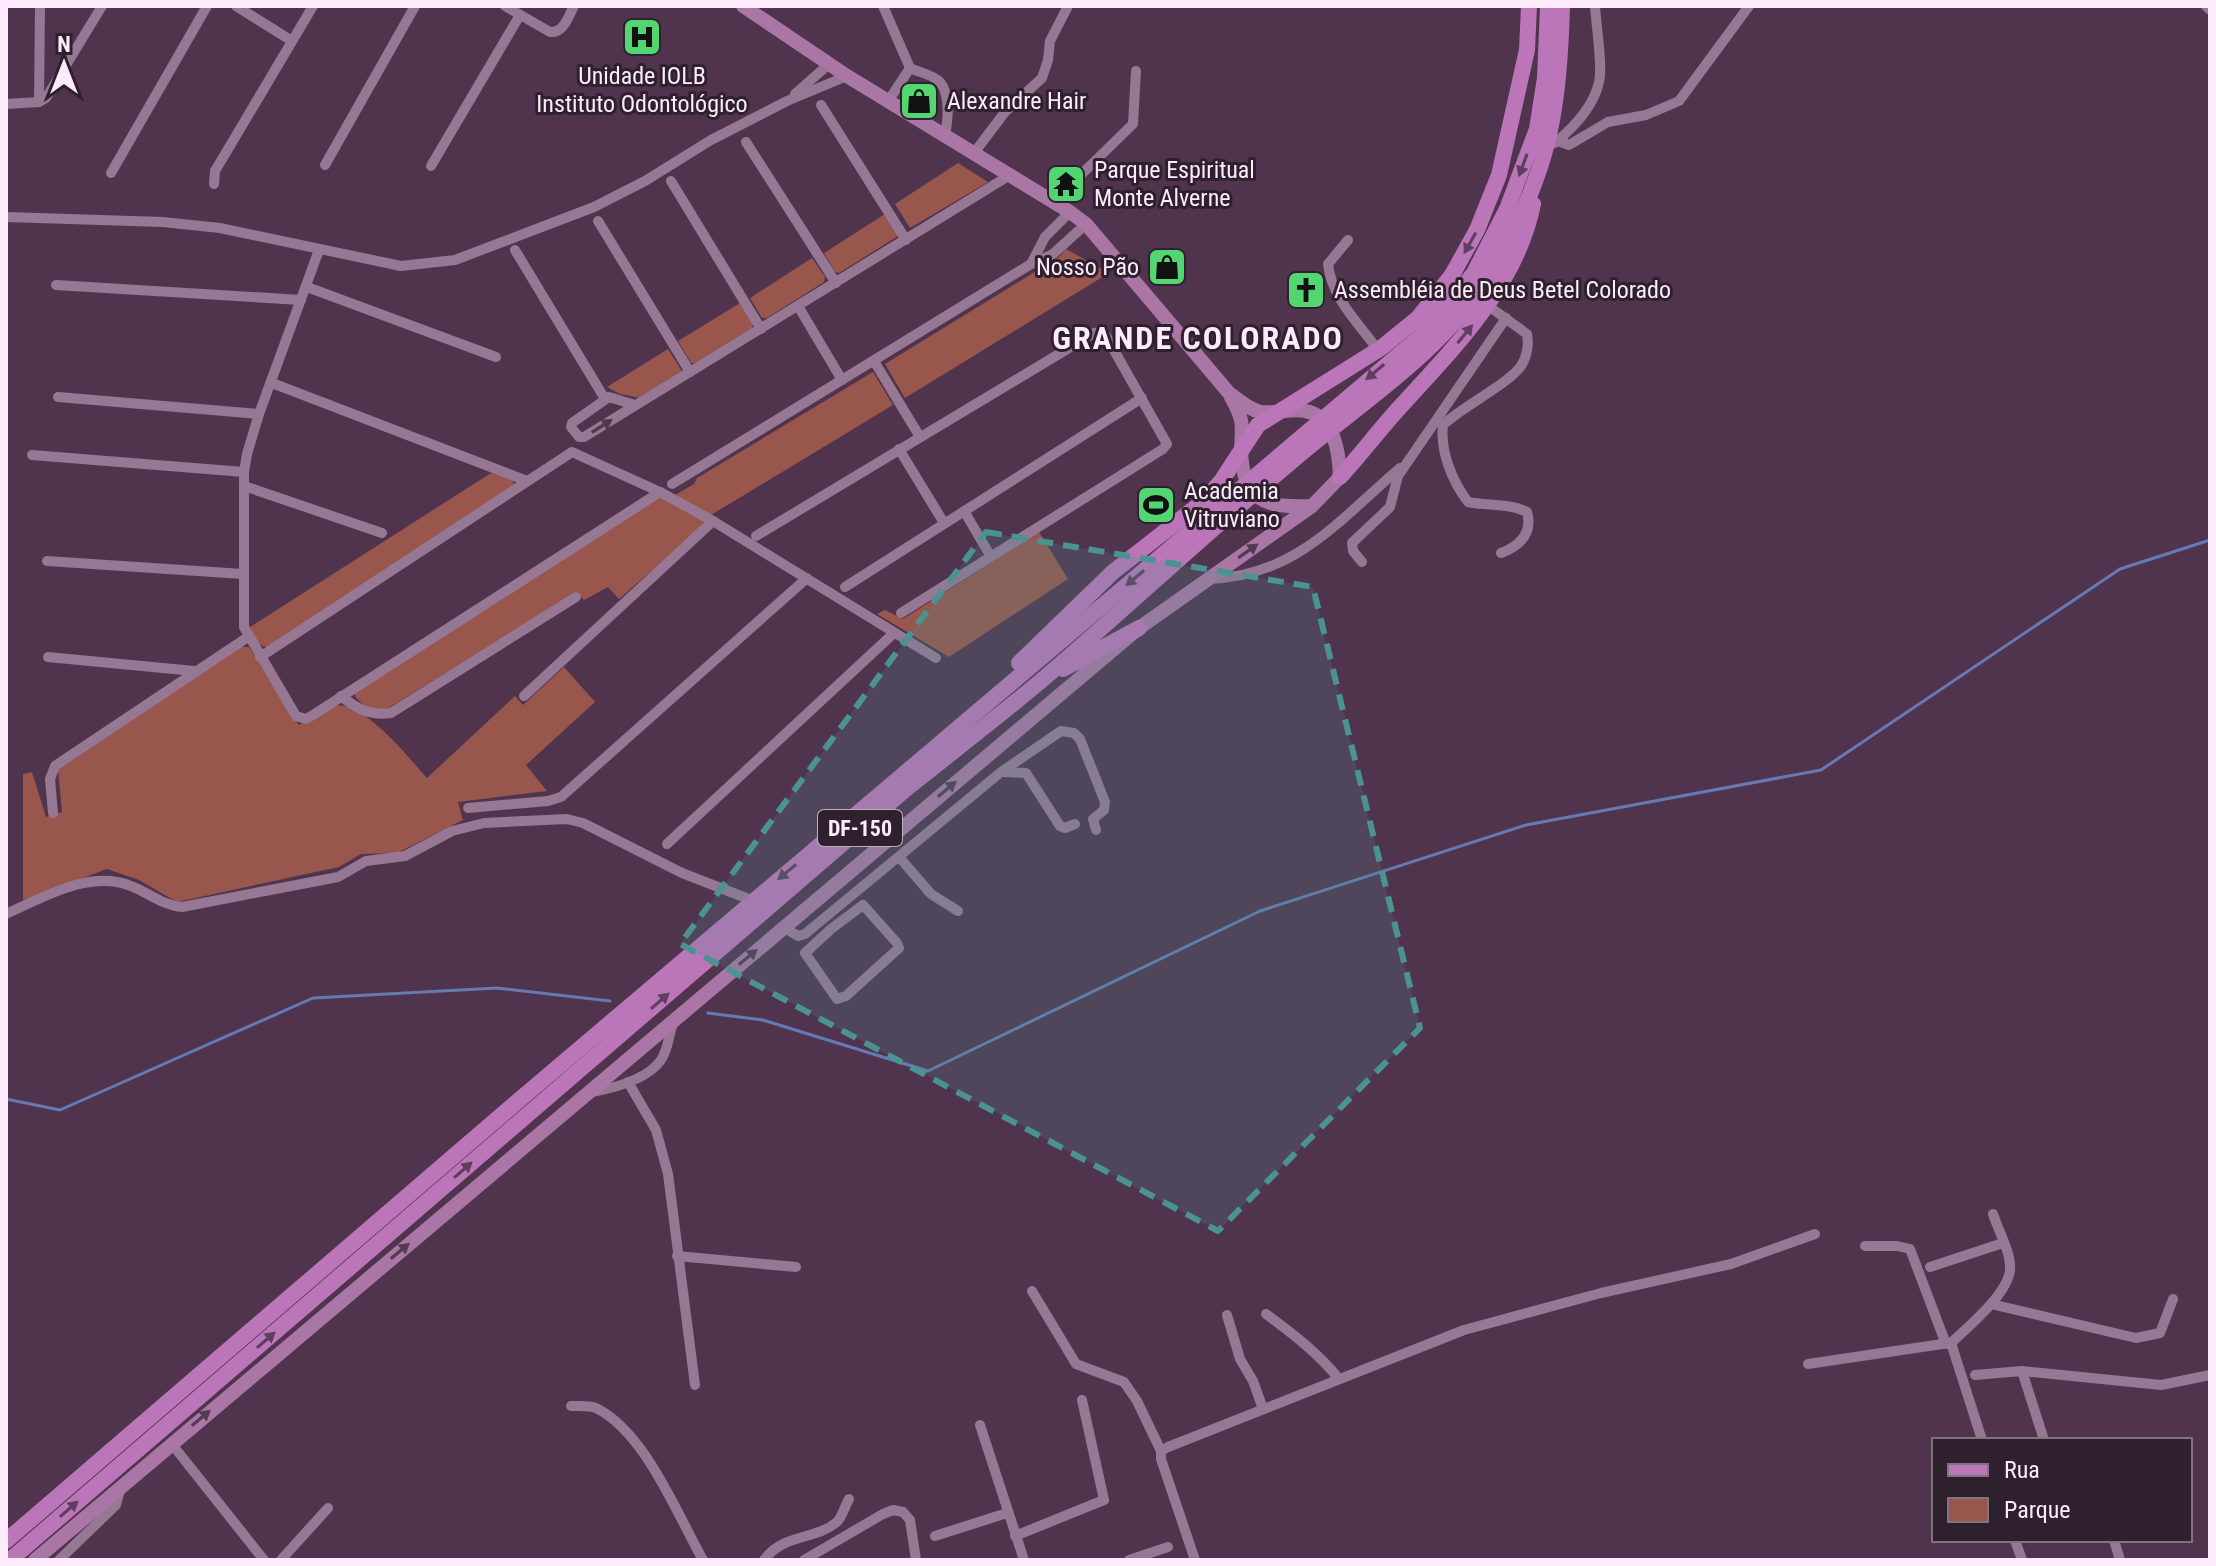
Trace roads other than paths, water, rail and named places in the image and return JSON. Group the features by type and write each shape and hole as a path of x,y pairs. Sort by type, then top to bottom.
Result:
{"main road":[{"path":"936,746 1113,572 1205,500 1258,425 1378,350 1418,318 1452,275 1477,230 1499,175 1513,124 1527,50 1529,6"},
{"name":"DF-150","path":"6,1541 1428,330 1474,273 1512,195 1537,129 1545,78 1548,6"},
{"name":"DF-150","path":"10,1560 906,789 1041,681 1292,461 1423,353 1465,309 1485,281 1519,218 1543,157 1552,120 1562,6"},
{"path":"1340,477 1465,335 1499,288 1529,225 1543,157"},
{"path":"1041,681 1139,628"}],"street":[{"path":"39,102 40,6"},
{"path":"6,104 39,102 51,92 102,6"},
{"path":"111,173 207,6"},
{"path":"236,6 292,41"},
{"path":"214,184 215,171 313,6"},
{"path":"325,165 415,6"},
{"path":"505,6 550,32 562,29 574,6"},
{"path":"743,6 847,76 1054,201 1086,224 1229,393 1242,421 1242,471 1249,489 1259,500 1283,508 1312,506"},
{"path":"883,6 910,68 939,80 942,85 948,111 945,135"},
{"path":"974,153 1005,112 1042,78 1050,41 1068,6"},
{"path":"1543,157 1571,130 1591,102 1600,81 1595,6"},
{"path":"1558,141 1569,145 1608,122 1646,115 1679,101 1749,6"},
{"path":"2206,6 2210,10"},
{"path":"431,166 520,15"},
{"path":"787,101 829,64"},
{"path":"889,100 910,68"},
{"path":"1054,201 1133,124 1136,71"},
{"path":"6,217 163,222 220,228 401,266 455,260 594,207 645,181 711,140 787,101 847,76"},
{"path":"821,105 906,240"},
{"path":"746,142 836,283"},
{"path":"635,405 614,397 605,399 572,423 572,429 579,437 584,437 1010,175"},
{"path":"671,181 761,329"},
{"path":"1031,264 1045,237 1070,212"},
{"path":"598,221 690,372"},
{"path":"672,484 1031,264 1053,254 1086,224"},
{"path":"1348,240 1328,264 1329,278 1378,350"},
{"path":"319,250 259,414 244,472 244,627 291,709 300,719 306,719 660,492"},
{"path":"515,250 605,399"},
{"path":"56,285 301,300"},
{"path":"307,287 496,357"},
{"path":"1487,305 1527,334 1529,344 1522,365 1456,413 1443,425 1442,436 1454,479 1468,502 1491,507 1518,507 1527,512 1528,532 1518,546 1501,553"},
{"path":"798,306 842,380"},
{"path":"1362,562 1353,551 1352,543 1390,507 1398,476 1506,318"},
{"path":"756,536 1094,333 1101,332 1167,444 901,613"},
{"path":"874,361 920,437"},
{"path":"272,383 527,481"},
{"path":"35,1560 1139,628 1312,506 1340,477 1334,435 1322,420 1308,411 1253,409 1229,393"},
{"path":"58,397 259,414"},
{"path":"845,587 1142,398"},
{"path":"899,449 944,523"},
{"path":"260,657 572,452 660,492 713,521 936,658"},
{"path":"32,455 244,472"},
{"path":"1206,579 1234,578 1272,567 1306,550 1336,528 1407,462"},
{"path":"244,486 382,533"},
{"path":"964,511 990,555"},
{"path":"524,696 713,521"},
{"path":"47,561 243,574"},
{"path":"468,808 548,801 561,797 807,578"},
{"path":"341,696 366,713 391,713 576,597"},
{"path":"667,844 894,633"},
{"path":"53,813 50,779 55,766 248,637"},
{"path":"48,657 194,671"},
{"path":"783,927 798,936 805,934 1001,772 1061,731 1074,733 1080,739 1105,802 1104,810 1093,819 1096,830"},
{"path":"1001,772 1026,773 1058,824 1065,828 1075,824"},
{"path":"6,914 63,889 96,882 118,882 172,906 182,907 338,877 366,861 405,856 452,831 484,823 567,819 583,823 682,873 754,901"},
{"path":"899,857 931,894 958,911"},
{"path":"863,905 898,946 896,953 841,999 834,996 805,953 831,929 863,905"},
{"path":"823,919 831,929"},
{"path":"590,1092 628,1082 653,1068 661,1060 674,1019"},
{"path":"628,1082 649,1114 663,1150 695,1385"},
{"path":"1808,1364 1948,1343 1991,1304 2007,1279 2010,1268 1993,1214"},
{"path":"1161,1451 1464,1330 1601,1293 1731,1264 1815,1234"},
{"path":"1930,1267 2003,1243"},
{"path":"1865,1246 1910,1249 1981,1438"},
{"path":"677,1256 796,1267"},
{"path":"1032,1291 1076,1364 1124,1382 1137,1401 1161,1451 1195,1560"},
{"path":"1991,1304 2136,1338 2160,1333 2173,1299"},
{"path":"1266,1314 1326,1363 1339,1379"},
{"path":"1227,1315 1240,1359 1253,1381 1263,1409"},
{"path":"1975,1375 2022,1371 2161,1385 2210,1375"},
{"path":"2022,1371 2043,1438"},
{"path":"1015,1536 1104,1500 1082,1400"},
{"path":"571,1406 592,1406 610,1417 652,1462 703,1560"},
{"path":"980,1425 1024,1560"},
{"path":"171,1443 264,1560"},
{"path":"59,1560 116,1505 121,1486"},
{"path":"764,1560 779,1544 839,1521 849,1499"},
{"path":"281,1560 328,1508"},
{"path":"804,1560 893,1510 903,1512 910,1520 916,1560"},
{"path":"935,1536 1007,1513"},
{"path":"67,1533 77,1545"},
{"path":"1129,1560 1168,1547"}],"waterway":[{"path":"708,1013 763,1020 928,1071 1260,911 1526,825 1821,770 2120,569 2210,540"},
{"path":"6,1099 60,1110 313,998 497,988 610,1001"}],"place":[{"name":"Unidade IOLB Instituto Odontológico","path":"642,37"},
{"name":"Alexandre Hair","path":"919,101"},
{"name":"Parque Espiritual Monte Alverne","path":"1066,184"},
{"name":"Nosso Pão","path":"1167,267"},
{"name":"Assembléia de Deus Betel Colorado","path":"1306,290"},
{"name":"Academia Vitruviano","path":"1156,505"}],"district":[{"name":"GRANDE COLORADO","path":"1198,338"}]}
